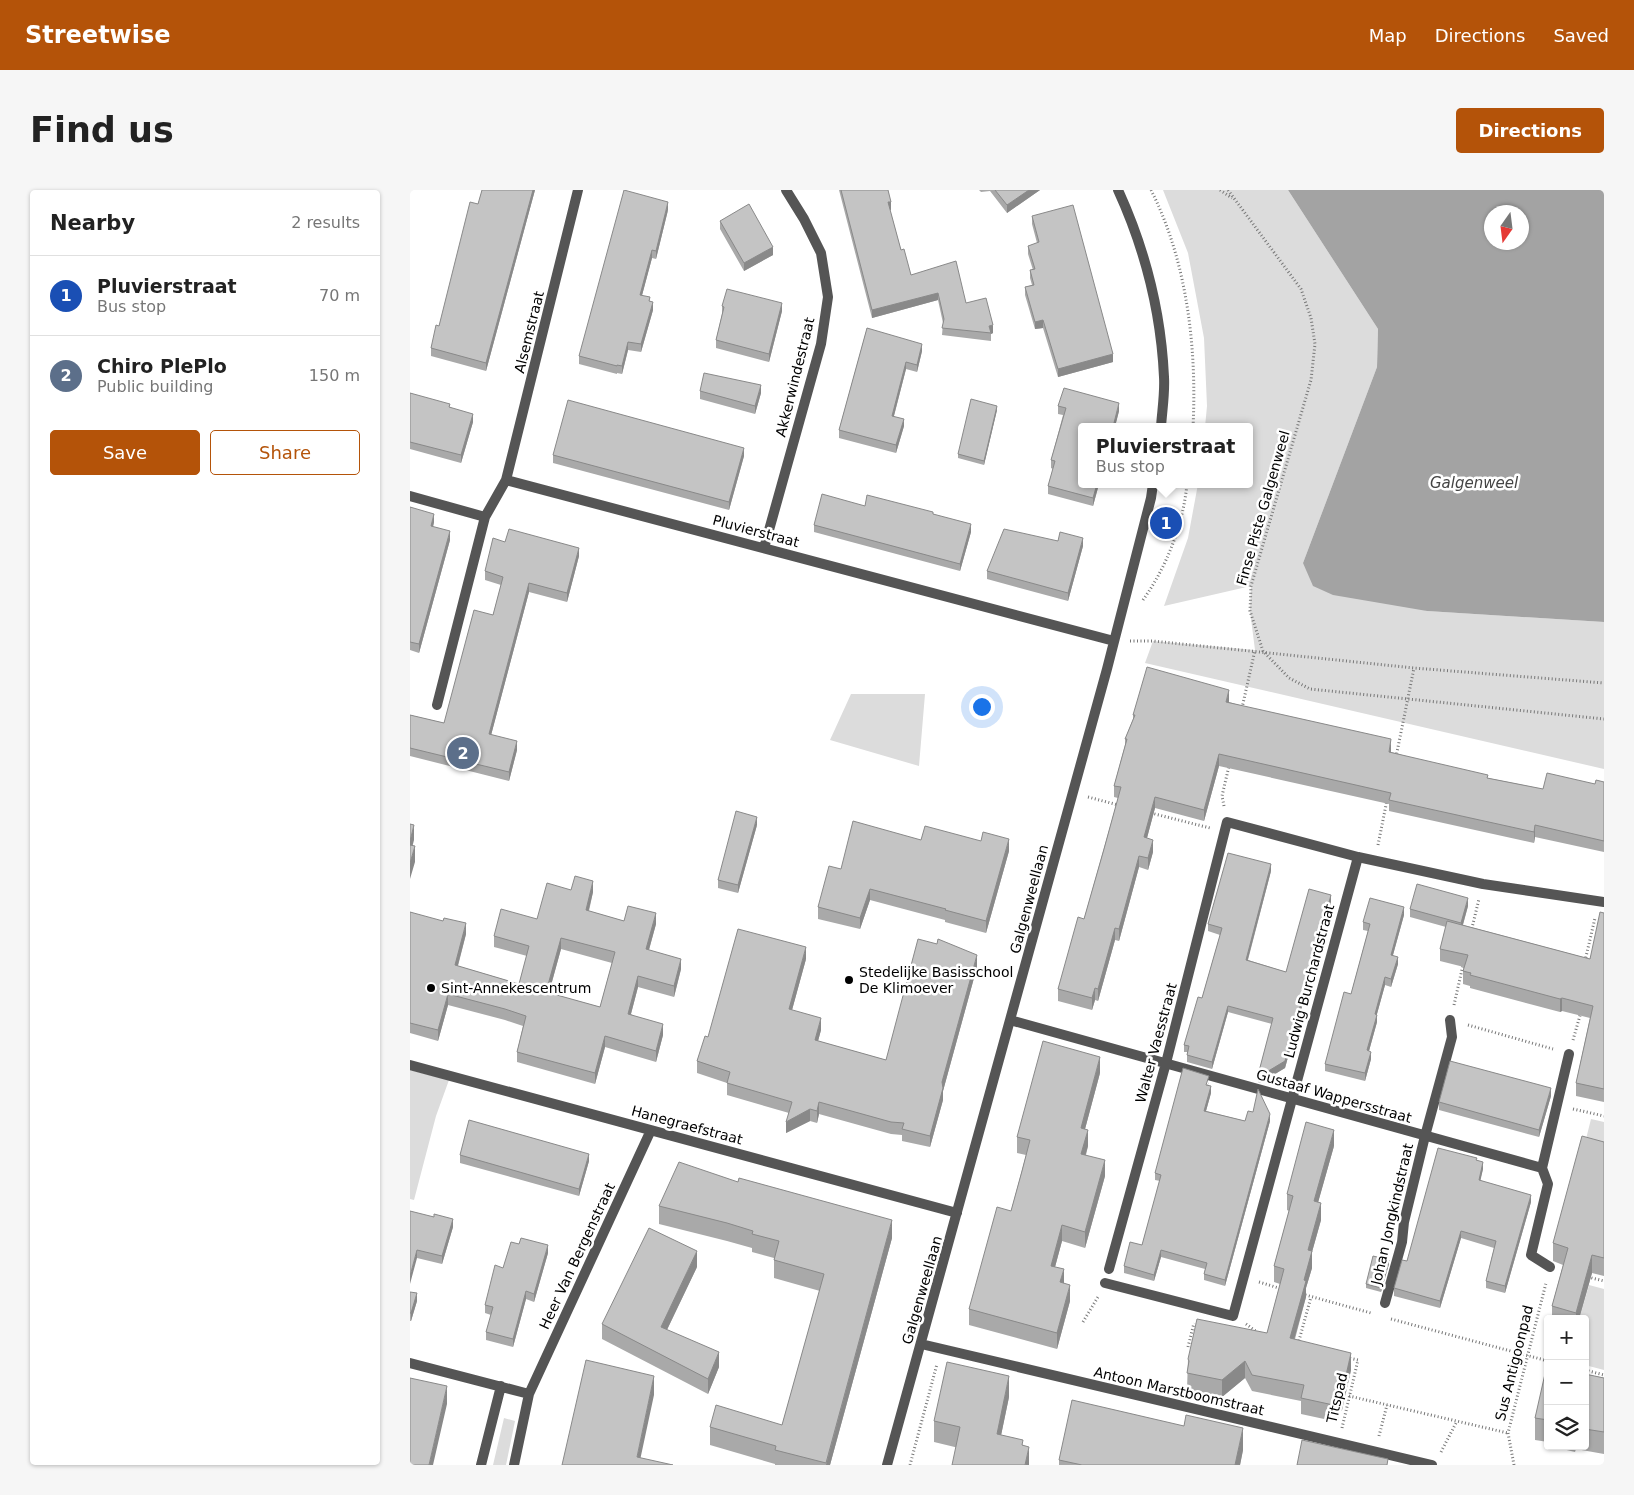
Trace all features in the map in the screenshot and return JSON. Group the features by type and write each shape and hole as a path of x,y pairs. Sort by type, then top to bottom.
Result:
{"street":[{"name":"Alsemstraat","path":"506,480 578,190"},
{"name":"Akkerwindestraat","path":"764,548 821,344 828,297 821,253 804,219 786,190"},
{"path":"1118,190 1134,228 1159,323 1164,379 1161,423"},
{"path":"437,706 485,517 506,480"},
{"name":"Pluvierstraat","path":"506,480 1114,641"},
{"name":"Galgenweellaan","path":"887,1465 1073,793 1152,488"},
{"path":"410,496 485,517"},
{"path":"1226,822 1358,857 1483,884 1602,901"},
{"name":"Walter Vaesstraat","path":"1109,1269 1166,1063 1226,822"},
{"name":"Ludwig Burchardstraat","path":"1233,1316 1358,857"},
{"name":"Gustaaf Wappersstraat","path":"1010,1020 1542,1168"},
{"name":"Johan Jongkindstraat","path":"1385,1303 1402,1242 1404,1222 1425,1136 1452,1037 1450,1020"},
{"path":"1550,1267 1531,1255 1548,1184 1542,1168 1569,1054"},
{"name":"Hanegraefstraat","path":"410,1065 957,1213"},
{"name":"Heer Van Bergenstraat","path":"514,1465 529,1394 651,1130"},
{"path":"1106,1283 1233,1316"},
{"name":"Antoon Marstboomstraat","path":"921,1344 1432,1465"},
{"path":"410,1364 529,1394"},
{"path":"481,1465 501,1386"}],"path":[{"path":"1151,190 1170,235 1188,314 1193,371 1193,423"},
{"path":"1220,190 1236,201"},
{"name":"Finse Piste Galgenweel","path":"1228,190 1301,289 1312,318 1314,344 1311,380 1251,586 1250,611 1263,651 1289,678 1310,688 1408,700 1604,719"},
{"path":"1141,604 1177,535 1187,488"},
{"path":"1114,641 1153,641 1255,650 1414,668 1604,683"},
{"path":"1242,708 1255,650"},
{"path":"1394,766 1414,668"},
{"path":"1150,813 1208,828 1226,822 1222,796 1231,757"},
{"path":"1073,793 1121,806"},
{"path":"1375,860 1389,794"},
{"path":"1471,933 1483,884"},
{"path":"1584,964 1602,901"},
{"path":"1464,962 1450,1020 1569,1054 1583,1004"},
{"path":"1558,1105 1604,1116"},
{"name":"Sus Antigoonpad","path":"1514,1465 1508,1433 1550,1267"},
{"path":"1586,1276 1604,1281"},
{"path":"1243,1278 1285,1290"},
{"path":"1294,1292 1544,1360"},
{"path":"1298,1344 1311,1297"},
{"path":"1381,1316 1385,1303"},
{"path":"1188,1347 1198,1307"},
{"path":"1233,1316 1260,1334"},
{"path":"1290,1343 1306,1346"},
{"path":"910,1465 941,1349"},
{"name":"Titspad","path":"1339,1443 1358,1360 1340,1356"},
{"path":"1589,1371 1604,1375"},
{"path":"1349,1396 1508,1433"},
{"path":"1376,1452 1386,1405"},
{"path":"1439,1456 1457,1421"}],"shaded area":[{"path":"1163,190 1288,190 1378,329 1377,367 1303,563 1427,611 1604,622 1604,769 1145,663 1153,641 1255,650 1250,611 1251,586 1164,606 1188,538 1197,488 1253,488 1253,423 1205,423 1207,406 1204,338 1188,253"},
{"path":"851,694 925,694 919,766 830,740"},
{"path":"410,1070 449,1080 436,1116 414,1200 410,1199"},
{"path":"1591,1119 1604,1122 1604,1161 1582,1155"},
{"path":"1589,1285 1604,1289 1604,1370 1589,1366 1589,1315 1580,1315"},
{"path":"504,1418 515,1421 506,1465 493,1465"}],"water":[{"name":"Galgenweel","path":"1288,190 1604,190 1604,622 1427,611 1333,595 1313,586 1303,563 1377,367 1378,329"}],"building":[{"path":"482,190 533,190 486,363 431,348 436,325 439,326 470,202 478,204"},
{"path":"624,190 668,202 656,251 652,250 640,295 650,297 649,301 653,302 641,344 628,342 622,366 617,366 579,356"},
{"path":"841,190 888,190 891,202 888,202 901,250 904,249 911,275 956,261 966,303 986,298 993,325 989,326 991,333 942,328 944,319 938,293 872,310"},
{"path":"995,190 1029,190 1007,205"},
{"path":"749,204 773,247 744,263 720,221"},
{"path":"1073,205 1113,354 1058,369 1043,320 1035,322 1025,287 1034,285 1030,270 1035,269 1028,246 1039,242 1032,216"},
{"path":"727,289 782,303 769,354 716,340"},
{"path":"867,328 922,344 917,365 906,362 892,416 904,419 896,445 839,430"},
{"path":"704,373 761,385 755,406 700,391"},
{"path":"1064,388 1119,403 1114,423 1078,423 1078,488 1096,488 1093,498 1048,486 1055,461 1051,460 1066,408 1058,406"},
{"path":"410,393 450,404 449,407 473,414 461,455 410,442"},
{"path":"971,399 997,406 984,461 958,454"},
{"path":"568,400 744,448 729,502 553,455"},
{"path":"822,494 865,506 867,495 971,524 960,564 814,525"},
{"path":"410,507 434,514 431,526 450,531 419,644 410,642"},
{"path":"509,529 579,548 567,593 529,583 489,734 517,741 509,772 410,748 410,715 444,723 474,610 493,615 503,577 485,571 493,538 505,542"},
{"path":"1004,529 1058,541 1060,532 1083,538 1068,593 987,571"},
{"path":"1147,667 1229,690 1226,702 1391,739 1389,752 1488,775 1487,778 1543,789 1547,773 1595,784 1596,780 1604,782 1604,841 1535,825 1534,832 1389,800 1391,793 1219,754 1204,810 1155,797 1144,837 1153,840 1148,858 1139,856 1119,929 1115,928 1098,989 1095,988 1092,998 1058,989 1078,917 1084,919 1104,849 1121,787 1114,786 1127,739 1125,739 1135,715 1133,715"},
{"path":"736,811 757,817 738,885 718,880"},
{"path":"853,821 921,840 925,826 981,841 983,832 1009,839 986,921 870,889 860,918 818,907 829,866 841,869"},
{"path":"410,824 414,825 410,841"},
{"path":"410,845 415,846 410,863"},
{"path":"1228,853 1271,864 1246,960 1286,972 1309,889 1331,895 1285,1061 1260,1076 1258,1075 1273,1018 1228,1006 1212,1062 1187,1055 1189,1046 1184,1045 1198,997 1202,998 1222,928 1208,924"},
{"path":"575,876 593,881 586,910 624,921 628,906 656,913 646,949 681,959 674,986 638,976 628,1014 663,1024 656,1051 605,1036 595,1073 517,1052 526,1016 448,994 438,1030 410,1023 410,912 443,921 444,918 466,923 455,965 519,984 529,946 494,936 501,909 537,919 547,883 571,890","holes":["561,938 615,952 600,1007 546,992"]},
{"path":"1417,884 1468,898 1461,923 1410,909"},
{"path":"1370,898 1404,907 1391,955 1398,957 1391,979 1385,977 1367,1050 1371,1052 1365,1073 1325,1064 1344,992 1351,994 1370,924 1363,922"},
{"path":"1600,912 1604,913 1604,1089 1576,1083 1593,1006 1470,975 1471,973 1463,971 1468,955 1440,949 1447,921 1590,959"},
{"path":"738,929 806,947 789,1009 821,1018 815,1040 886,1060 918,939 937,944 938,939 977,955 942,1082 943,1088 930,1136 902,1129 904,1123 891,1122 819,1102 817,1111 810,1109 786,1122 792,1102 727,1083 730,1072 697,1061 705,1036 708,1037"},
{"path":"1043,1041 1100,1057 1081,1128 1088,1130 1081,1154 1105,1160 1085,1232 1062,1225 1051,1266 1064,1269 1060,1282 1070,1285 1057,1333 969,1309 997,1207 1011,1211 1030,1140 1017,1137"},
{"path":"1450,1061 1551,1088 1539,1130 1439,1102"},
{"path":"1183,1068 1209,1076 1206,1085 1211,1086 1204,1111 1245,1121 1248,1111 1253,1112 1258,1089 1270,1114 1225,1280 1204,1274 1207,1263 1161,1250 1154,1275 1124,1266 1130,1242 1142,1245 1161,1175 1155,1173"},
{"path":"469,1120 589,1154 579,1189 460,1155"},
{"path":"1306,1122 1334,1130 1314,1201 1321,1203 1308,1250 1312,1251 1304,1280 1306,1281 1290,1338 1351,1353 1338,1406 1301,1398 1304,1385 1252,1375 1245,1361 1222,1380 1187,1373 1188,1359 1197,1319 1267,1333 1284,1269 1274,1266 1293,1196 1287,1194"},
{"path":"1582,1136 1604,1142 1604,1258 1592,1255 1576,1313 1552,1306 1568,1248 1553,1243"},
{"path":"1438,1148 1477,1158 1476,1160 1483,1162 1479,1180 1531,1195 1505,1286 1486,1281 1496,1241 1461,1231 1440,1301 1394,1288 1402,1260 1407,1261"},
{"path":"679,1162 738,1182 739,1178 892,1220 826,1463 775,1450 776,1446 710,1427 716,1405 782,1425 824,1274 774,1260 779,1241 752,1234 753,1231 727,1223 659,1206"},
{"path":"410,1211 434,1217 434,1214 453,1219 442,1256 417,1250 410,1276"},
{"path":"649,1228 697,1251 661,1327 719,1352 708,1379 602,1324"},
{"path":"521,1238 548,1245 534,1294 526,1291 513,1339 486,1332 493,1307 485,1305 495,1265 503,1268 511,1242 519,1244"},
{"path":"1373,1256 1389,1260 1381,1288 1366,1284"},
{"path":"410,1292 417,1293 411,1313 410,1313"},
{"path":"586,1360 654,1376 637,1457 673,1465 562,1465"},
{"path":"947,1362 1009,1376 997,1434 1023,1440 1022,1445 1029,1447 1025,1465 952,1465 960,1427 934,1421"},
{"path":"1589,1375 1604,1378 1604,1432 1589,1430"},
{"path":"410,1378 447,1386 429,1465 410,1465"},
{"path":"1544,1378 1544,1419 1535,1418"},
{"path":"1072,1400 1184,1426 1186,1415 1243,1428 1235,1465 1082,1465 1059,1460"},
{"path":"1302,1440 1388,1459 1387,1465 1297,1465"}],"place":[{"name":"Pluvierstraat","path":"1166,523"},
{"name":"Chiro PlePlo","path":"463,753"},
{"name":"Stedelijke Basisschool De Klimoever","path":"849,980"},
{"name":"Sint-Annekescentrum","path":"431,988"}]}
